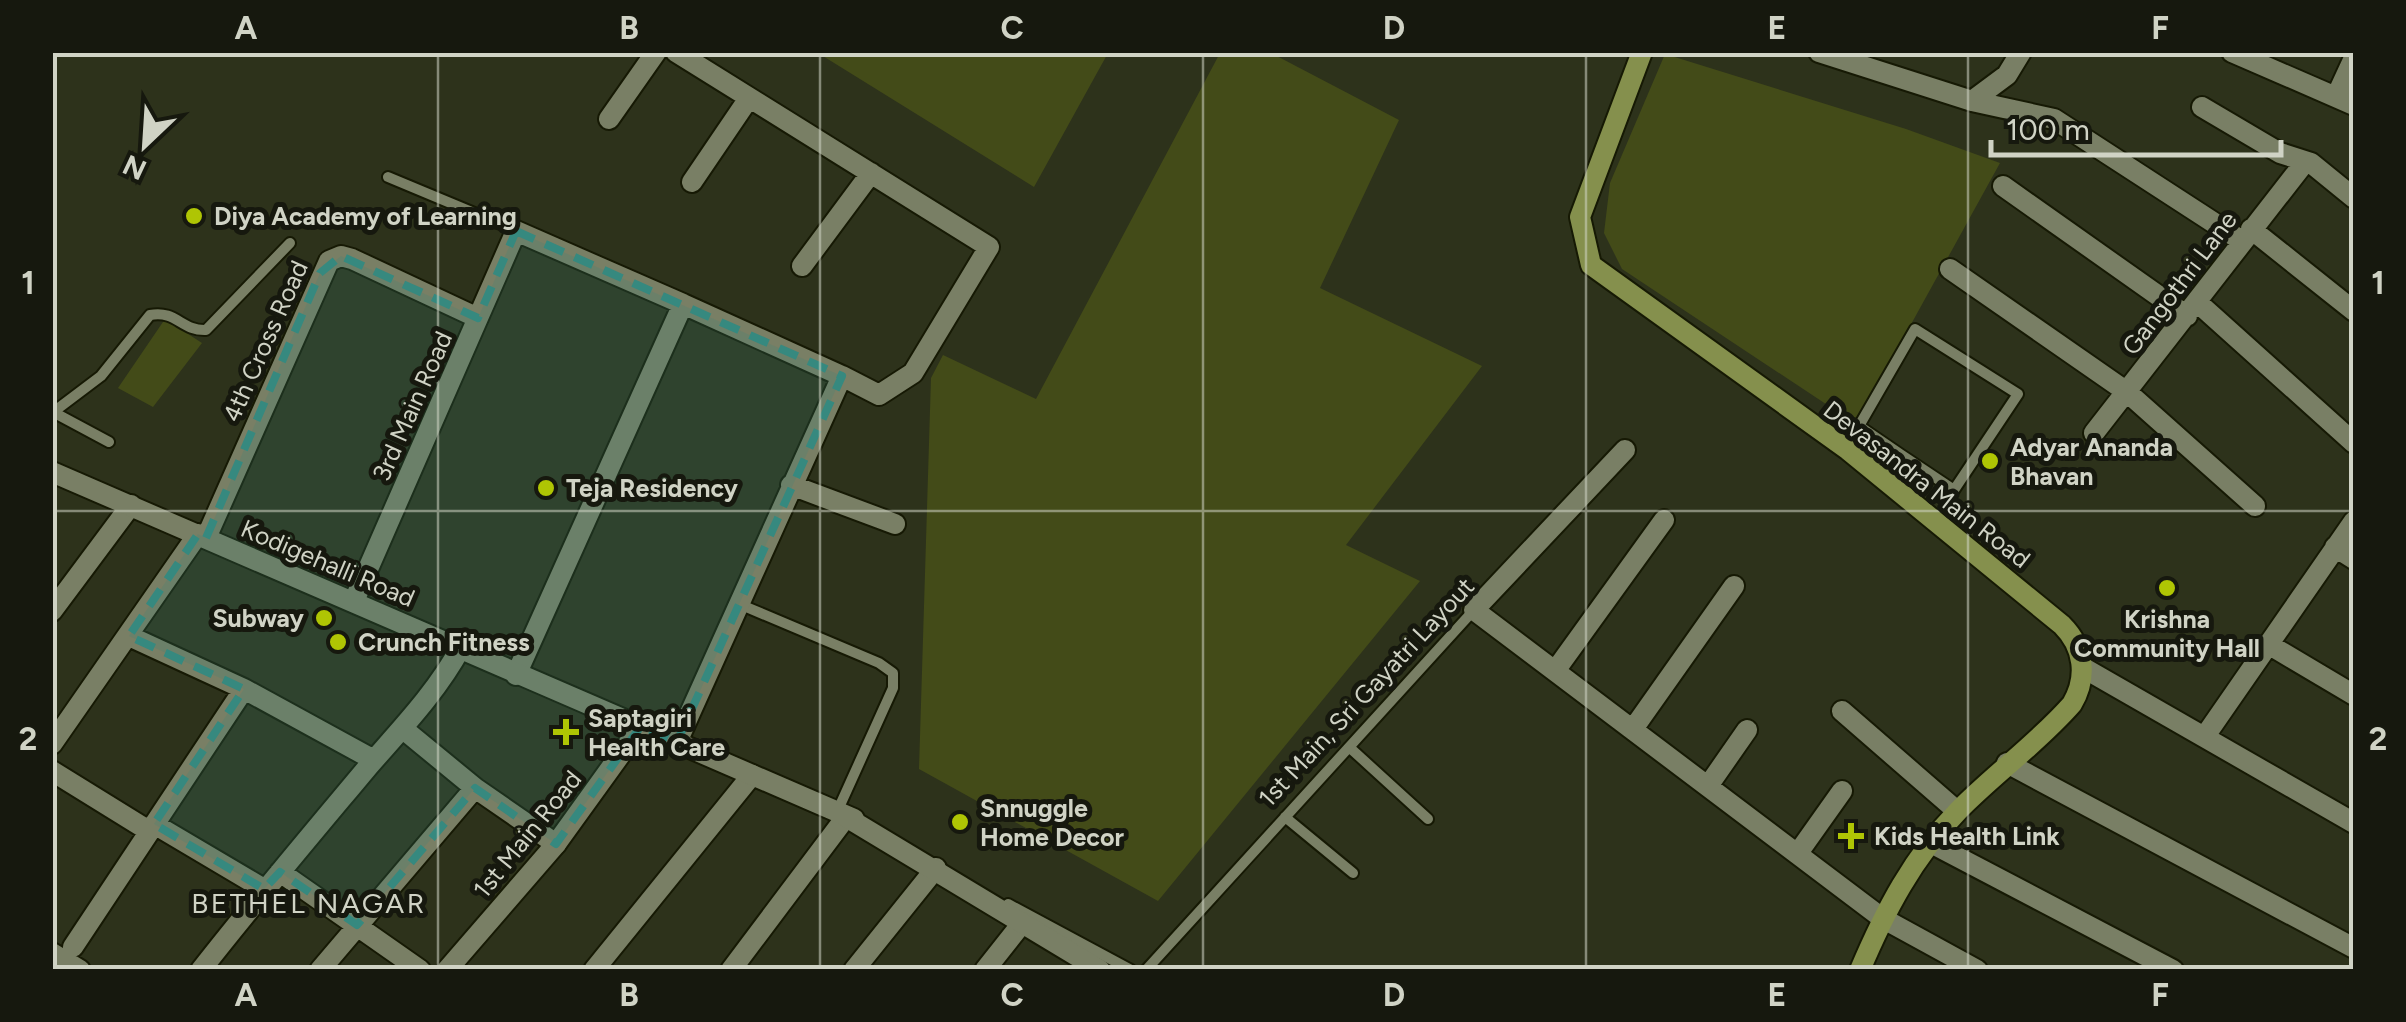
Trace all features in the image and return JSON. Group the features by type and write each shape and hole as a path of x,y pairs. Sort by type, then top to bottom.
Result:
{"main road":[{"name":"Devasandra Main Road","path":"1642,52 1580,217 1591,264 1883,478 2062,624 2077,643 2082,667"},
{"path":"1860,970 1882,918 1929,842 2072,704 2080,687 2082,667"}],"street":[{"path":"610,119 656,52"},
{"path":"516,231 879,395 913,373 989,246 676,52"},
{"path":"1819,52 1972,101 2054,119 2246,235 2354,312"},
{"path":"1972,101 2007,75 2022,52"},
{"path":"2232,52 2264,59 2345,101 2354,58"},
{"path":"692,182 749,98"},
{"path":"2202,106 2280,153 2311,164 2354,198"},
{"name":"Gangothri Lane","path":"2094,433 2304,162"},
{"path":"802,266 871,173"},
{"path":"2003,186 2192,310 2354,443"},
{"name":"3rd Main Road","path":"354,601 516,231"},
{"name":"4th Cross Road","path":"202,536 328,261 341,256 352,259 478,318"},
{"path":"1950,269 2128,392 2254,506"},
{"path":"516,674 683,304"},
{"path":"677,742 842,376"},
{"name":"1st Main, Sri Gayatri Layout","path":"1474,610 1626,450"},
{"name":"Kodigehalli Road","path":"52,472 841,814 936,868 1094,968"},
{"path":"791,486 895,524"},
{"path":"52,611 130,505"},
{"path":"1555,671 1664,520"},
{"path":"2205,736 2268,644 2344,553 2354,520"},
{"path":"52,744 202,536"},
{"path":"1632,729 1734,586"},
{"path":"1474,610 1882,918 1976,970"},
{"path":"128,636 244,690 374,760"},
{"path":"2268,644 2354,696"},
{"path":"200,970 449,670 461,647"},
{"path":"2082,667 2354,823"},
{"path":"80,970 63,950 244,690"},
{"path":"1842,711 1958,811"},
{"name":"1st Main Road","path":"458,966 556,844 641,726"},
{"path":"402,728 474,788 556,844"},
{"path":"1708,786 1747,730"},
{"path":"2008,764 2354,948"},
{"path":"52,771 264,889"},
{"path":"594,970 752,775"},
{"path":"320,970 474,788"},
{"path":"1798,854 1842,791"},
{"path":"731,970 841,814"},
{"path":"1929,842 2173,970"},
{"path":"854,970 936,868"},
{"path":"280,872 420,970"},
{"path":"985,970 1023,922"}],"lane":[{"path":"388,177 516,231"},
{"path":"109,442 53,412 101,376 150,315 170,314 192,329 206,330 290,243"},
{"path":"1916,329 2018,394 1954,490 1900,454 1859,426 1916,329"},
{"path":"1883,478 1900,454"},
{"path":"738,603 893,673 893,688 841,814 1131,970"},
{"name":"1st Main, Sri Gayatri Layout","path":"1146,970 1474,610"},
{"path":"1349,747 1428,818"},
{"path":"1285,817 1353,873"}],"highlighted area":[{"path":"516,231 842,376 677,742 641,726 556,844 475,788 357,925 280,872 264,889 154,824 244,689 129,636 198,534 206,538 320,273 341,256 478,318"}],"green space":[{"path":"818,53 1108,53 1034,187"},
{"path":"1220,53 1271,53 1399,120 1320,288 1482,366 1346,545 1420,581 1158,901 919,769 931,378 943,355 1036,399"},
{"path":"1665,54 1906,129 2000,163 1856,424 1622,269 1604,233 1610,183"},
{"path":"165,319 202,343 153,407 118,388"}],"place":[{"name":"Diya Academy of Learning","path":"194,216"},
{"name":"Adyar Ananda Bhavan","path":"1990,461"},
{"name":"Teja Residency","path":"546,488"},
{"name":"Krishna Community Hall","path":"2167,588"},
{"name":"Subway","path":"324,618"},
{"name":"Crunch Fitness","path":"338,642"},
{"name":"Saptagiri Health Care","path":"566,732"},
{"name":"Snnuggle Home Decor","path":"960,822"},
{"name":"Kids Health Link","path":"1851,836"}],"district":[{"name":"BETHEL NAGAR","path":"309,903"}]}
